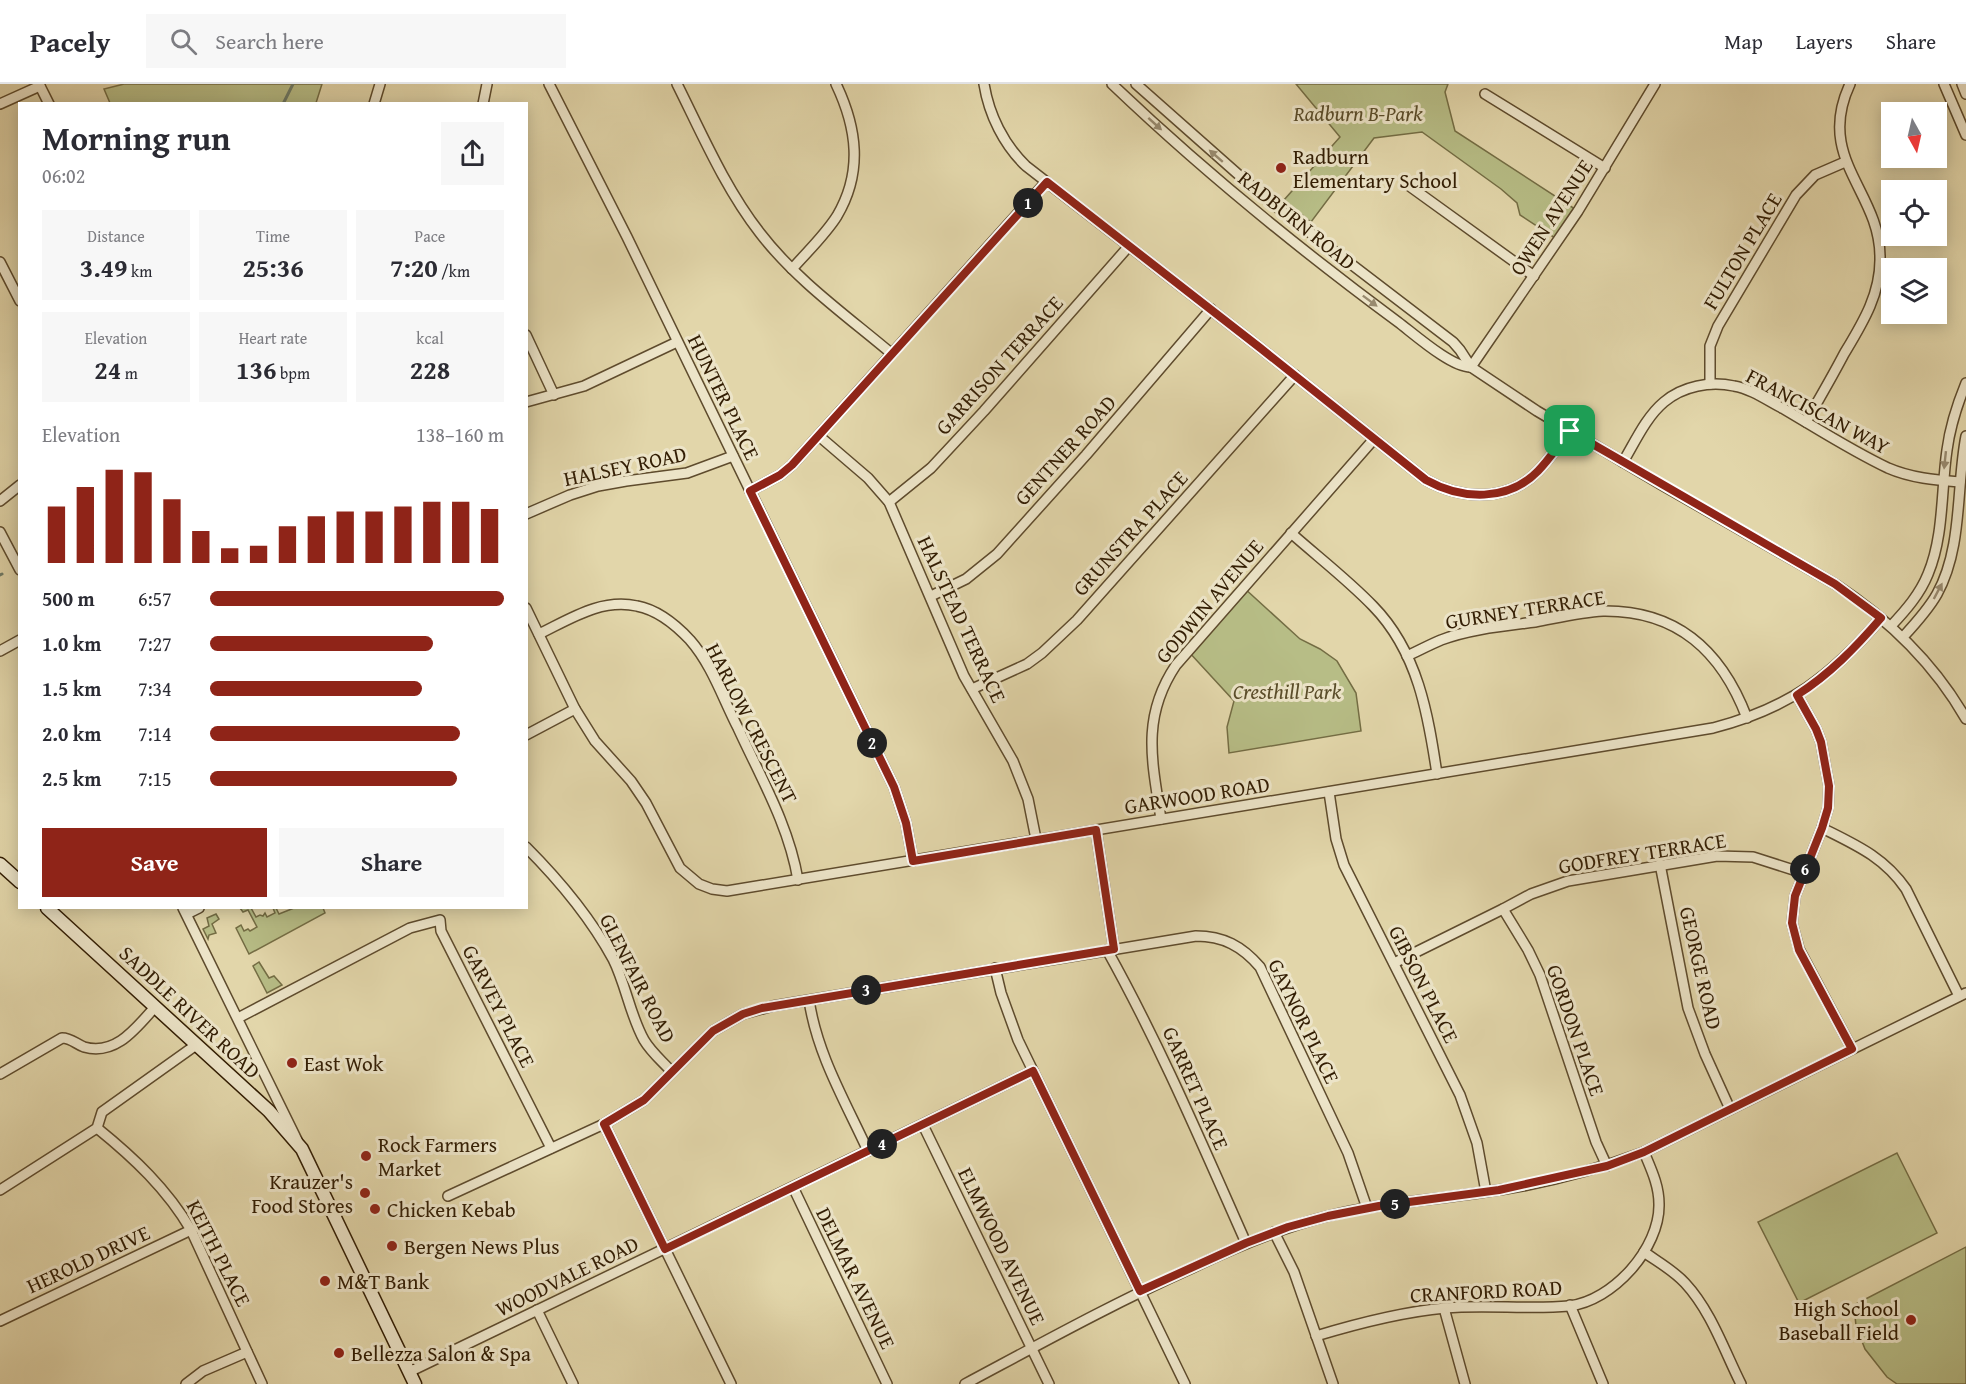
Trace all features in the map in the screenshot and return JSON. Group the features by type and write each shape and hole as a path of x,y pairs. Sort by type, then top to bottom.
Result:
{"main road":[{"path":"0,864 18,880"},
{"name":"SADDLE RIVER ROAD","path":"48,909 268,1111 302,1149 415,1384"}],"street":[{"path":"375,102 380,84"},
{"path":"483,102 487,84"},
{"name":"HUNTER PLACE","path":"549,84 894,787 906,823 913,861"},
{"path":"677,84 724,178 744,213 760,234 792,269 892,354"},
{"path":"792,269 827,230 837,215 850,186 854,162 854,135 847,107 836,84"},
{"path":"984,84 990,109 1007,143 1017,157 1426,480 1438,487 1466,495 1506,490 1532,476 1570,431"},
{"name":"RADBURN ROAD","path":"1112,84 1225,186 1308,254 1459,366 1471,367"},
{"path":"1123,95 1135,84"},
{"name":"RADBURN ROAD","path":"1135,84 1266,199 1452,342 1471,367 1570,431 1835,584 1881,618 1903,637 1941,680 1965,713"},
{"name":"OWEN AVENUE","path":"1471,367 1605,168 1655,84"},
{"path":"1806,422 1866,316 1877,288 1879,273 1880,257 1876,228 1845,162 1842,148 1840,118 1850,84"},
{"path":"1944,84 1966,135"},
{"path":"1962,84 1966,94"},
{"path":"0,104 40,85 48,102"},
{"path":"1485,94 1605,168"},
{"name":"FULTON PLACE","path":"1710,384 1710,346 1718,326 1790,205 1805,184 1815,175 1845,162"},
{"path":"750,491 780,475 792,465 1047,182"},
{"path":"1408,185 1534,276"},
{"name":"GARRISON TERRACE","path":"889,502 931,468 1129,246"},
{"path":"0,262 18,298"},
{"name":"GENTNER ROAD","path":"931,596 966,579 997,554 1086,455 1211,309"},
{"path":"528,339 554,395"},
{"path":"528,402 584,386 677,342"},
{"name":"GRUNSTRA PLACE","path":"972,689 1027,664 1055,642 1295,375"},
{"name":"FRANCISCAN WAY","path":"1623,462 1646,424 1664,402 1685,390 1710,384 1736,386 1748,390 1888,468 1913,476 1960,482"},
{"path":"1891,626 1918,593 1932,563 1950,432 1966,384"},
{"name":"HALSTEAD TERRACE","path":"819,436 867,478 889,502 964,676 1017,770 1028,799 1036,840"},
{"path":"1903,637 1937,595 1948,569 1952,555 1966,436"},
{"name":"GODWIN AVENUE","path":"1161,819 1151,744 1153,715 1160,693 1176,664 1374,439"},
{"name":"HALSEY ROAD","path":"528,513 598,486 687,473 733,456"},
{"path":"0,501 18,486"},
{"path":"0,532 18,566"},
{"path":"1291,533 1372,605 1395,634 1407,656 1428,714 1437,774"},
{"name":"HARLOW CRESCENT","path":"539,634 597,607 611,604 639,606 665,618 676,627 695,648 710,670 787,832 798,880"},
{"name":"GURNEY TERRACE","path":"1407,656 1441,640 1482,630 1601,611 1636,614 1667,624 1699,643 1723,670 1734,687 1747,718"},
{"name":"GARWOOD ROAD","path":"528,612 575,709 595,741 631,781 646,803 675,859 688,876 699,884 727,891 1693,733 1747,718 1797,695 1842,661 1881,618"},
{"path":"0,651 18,641"},
{"path":"1797,695 1816,729 1825,757 1829,786 1828,808 1822,828 1795,896 1792,909 1794,936 1799,950 1852,1049"},
{"path":"528,734 575,709"},
{"name":"GIBSON PLACE","path":"1329,792 1336,839 1344,865 1463,1103 1477,1143 1486,1192"},
{"path":"965,1384 1140,1291 1274,1232 1328,1216 1367,1208 1486,1192 1607,1166 1644,1152 1962,994 1898,877 1873,854 1822,828"},
{"name":"GARRET PLACE","path":"1096,830 1111,950 1173,1076 1246,1243"},
{"name":"GLENFAIR ROAD","path":"528,849 552,873 600,936 621,977 644,1040 671,1071"},
{"name":"GODFREY TERRACE","path":"1394,963 1531,894 1568,881 1700,857 1735,855 1772,862 1803,873"},
{"name":"GEORGE ROAD","path":"1660,864 1688,1008 1702,1047 1730,1109"},
{"name":"GORDON PLACE","path":"1503,909 1540,975 1596,1142 1607,1166"},
{"path":"185,911 302,1149"},
{"name":"GARVEY PLACE","path":"238,1018 410,928 440,920 441,931 551,1148"},
{"name":"GAYNOR PLACE","path":"448,1196 604,1124 644,1100 702,1040 728,1022 762,1008 995,968 1207,936 1230,942 1251,957 1266,978 1348,1153 1367,1208"},
{"path":"995,968 1008,1017 1185,1384"},
{"path":"809,1000 823,1056 868,1151"},
{"path":"0,1074 62,1038 68,1038 82,1046 96,1049 119,1042 129,1036 155,1006"},
{"path":"0,1190 98,1128 102,1112 196,1045"},
{"name":"WOODVALE ROAD","path":"409,1372 1033,1071"},
{"path":"604,1124 731,1384"},
{"name":"ELMWOOD AVENUE","path":"922,1125 1049,1384"},
{"name":"KEITH PLACE","path":"98,1128 128,1153 179,1209 262,1384"},
{"name":"CRANFORD ROAD","path":"1316,1336 1386,1316 1444,1308 1570,1305 1597,1296 1611,1287 1634,1266 1652,1236 1660,1207 1656,1182 1644,1152"},
{"name":"DELMAR AVENUE","path":"793,1187 887,1384"},
{"name":"HEROLD DRIVE","path":"0,1321 190,1230"},
{"path":"1274,1232 1294,1272 1333,1384"},
{"path":"1644,1252 1669,1269 1694,1293 1741,1384"},
{"path":"1570,1305 1604,1384"},
{"path":"1444,1308 1465,1384"},
{"path":"537,1310 573,1384"},
{"path":"186,1384 204,1371 247,1352"}],"green space":[{"path":"124,84 322,84 316,102 110,102 104,89"},
{"name":"Radburn B-Park","path":"1296,84 1448,84 1445,92 1455,131 1578,211 1558,240 1520,215 1517,203 1501,189 1422,132 1374,138 1311,222 1284,200 1340,137"},
{"name":"Cresthill Park","path":"1243,587 1300,639 1337,661 1356,693 1361,731 1229,753 1227,727 1234,701 1188,651"},
{"path":"241,909 252,909 256,917 263,916 265,913 267,917 275,913 273,909 276,909 279,914 292,909 323,909 325,913 249,954 236,928 241,925 244,931 248,929 250,931 257,927 248,910 243,912"},
{"path":"216,914 219,919 212,924 216,933 209,935 208,939 203,929 209,926 207,918"},
{"path":"259,962 269,978 274,976 282,985 267,993 253,966"},
{"path":"1897,1153 1937,1233 1799,1303 1758,1222"},
{"name":"High School Baseball Field","path":"1966,1247 1966,1384 1897,1384 1887,1377 1865,1349 1856,1326 1854,1305"}],"waterway":[{"path":"284,102 293,84"}],"place":[{"name":"Radburn Elementary School","path":"1281,168"},
{"name":"East Wok","path":"292,1063"},
{"name":"Rock Farmers Market","path":"366,1156"},
{"name":"Krauzer's Food Stores","path":"365,1193"},
{"name":"Chicken Kebab","path":"375,1209"},
{"name":"Bergen News Plus","path":"392,1246"},
{"name":"M&T Bank","path":"325,1281"},
{"name":"High School Baseball Field","path":"1911,1320"},
{"name":"Bellezza Salon & Spa","path":"339,1353"}],"route":[{"path":"1047,182 1426,480 1438,487 1466,495 1480,495 1492,494 1521,484 1539,470 1570,431 1835,584 1867,605 1881,618 1842,661 1797,695 1821,742 1829,786 1828,808 1822,828 1795,896 1792,909 1794,936 1799,950 1852,1049 1644,1152 1607,1166 1499,1190 1379,1206 1328,1216 1288,1227 1246,1243 1140,1291 1033,1071 665,1249 604,1124 644,1100 713,1031 743,1014 762,1008 1114,949 1096,830 913,861 906,823 894,787 750,491 780,475 792,465 1047,182"}]}
